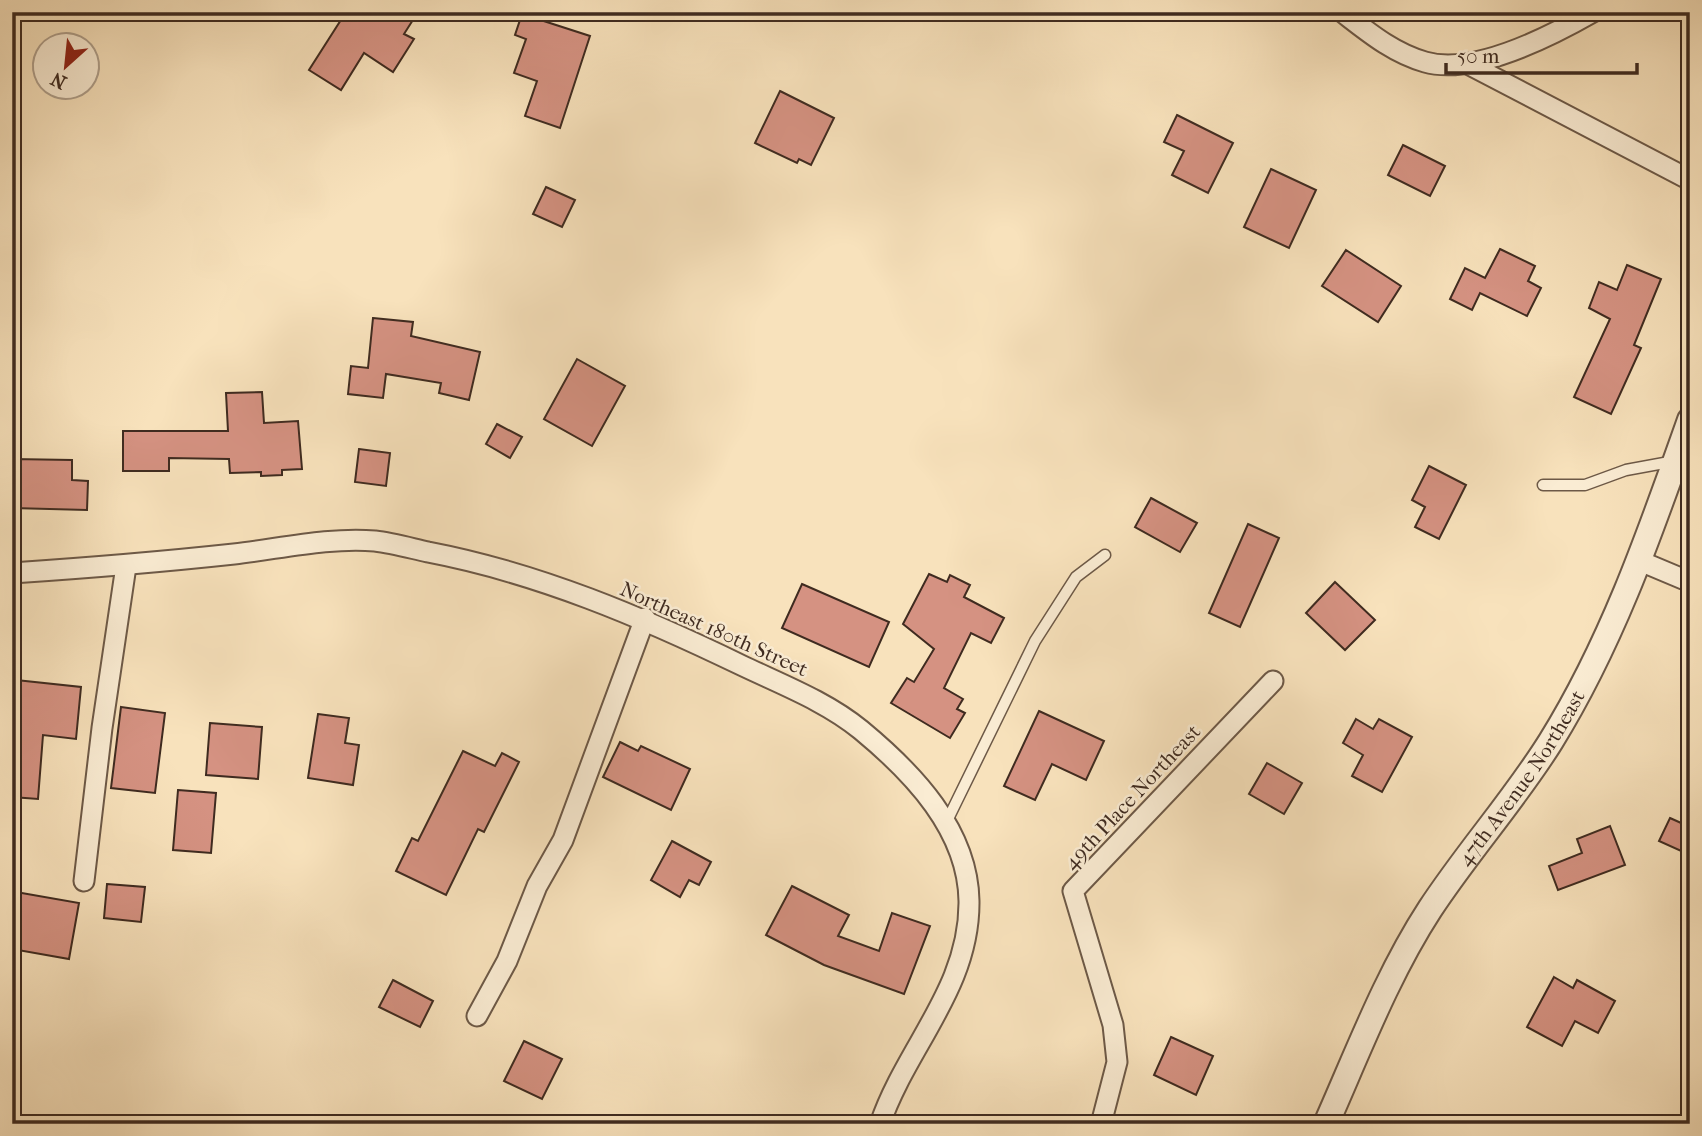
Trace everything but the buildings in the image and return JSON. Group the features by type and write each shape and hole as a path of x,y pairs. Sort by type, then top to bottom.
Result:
{"street":[{"path":"1342,12 1388,46 1427,63 1466,63 1546,39 1592,12"},
{"path":"1466,63 1690,180"},
{"name":"47th Avenue Northeast","path":"1326,1124 1393,976 1429,910 1550,742 1588,676 1640,561 1690,420"},
{"name":"Northeast 180th Street","path":"12,573 126,566 338,542 374,541 483,563 645,618 813,699 860,729 902,768 941,812 965,866 969,903 964,951 948,995 890,1093 880,1124"},
{"path":"1640,561 1690,582"},
{"path":"84,881 102,728 126,566"},
{"path":"477,1016 507,961 537,886 563,840 645,618"},
{"name":"49th Place Northeast","path":"1101,1124 1117,1062 1113,1025 1073,891 1273,681"}],"lane":[{"path":"1543,485 1567,488 1585,485 1626,470 1675,461"},
{"path":"946,824 1035,641 1076,577 1105,555"}]}
